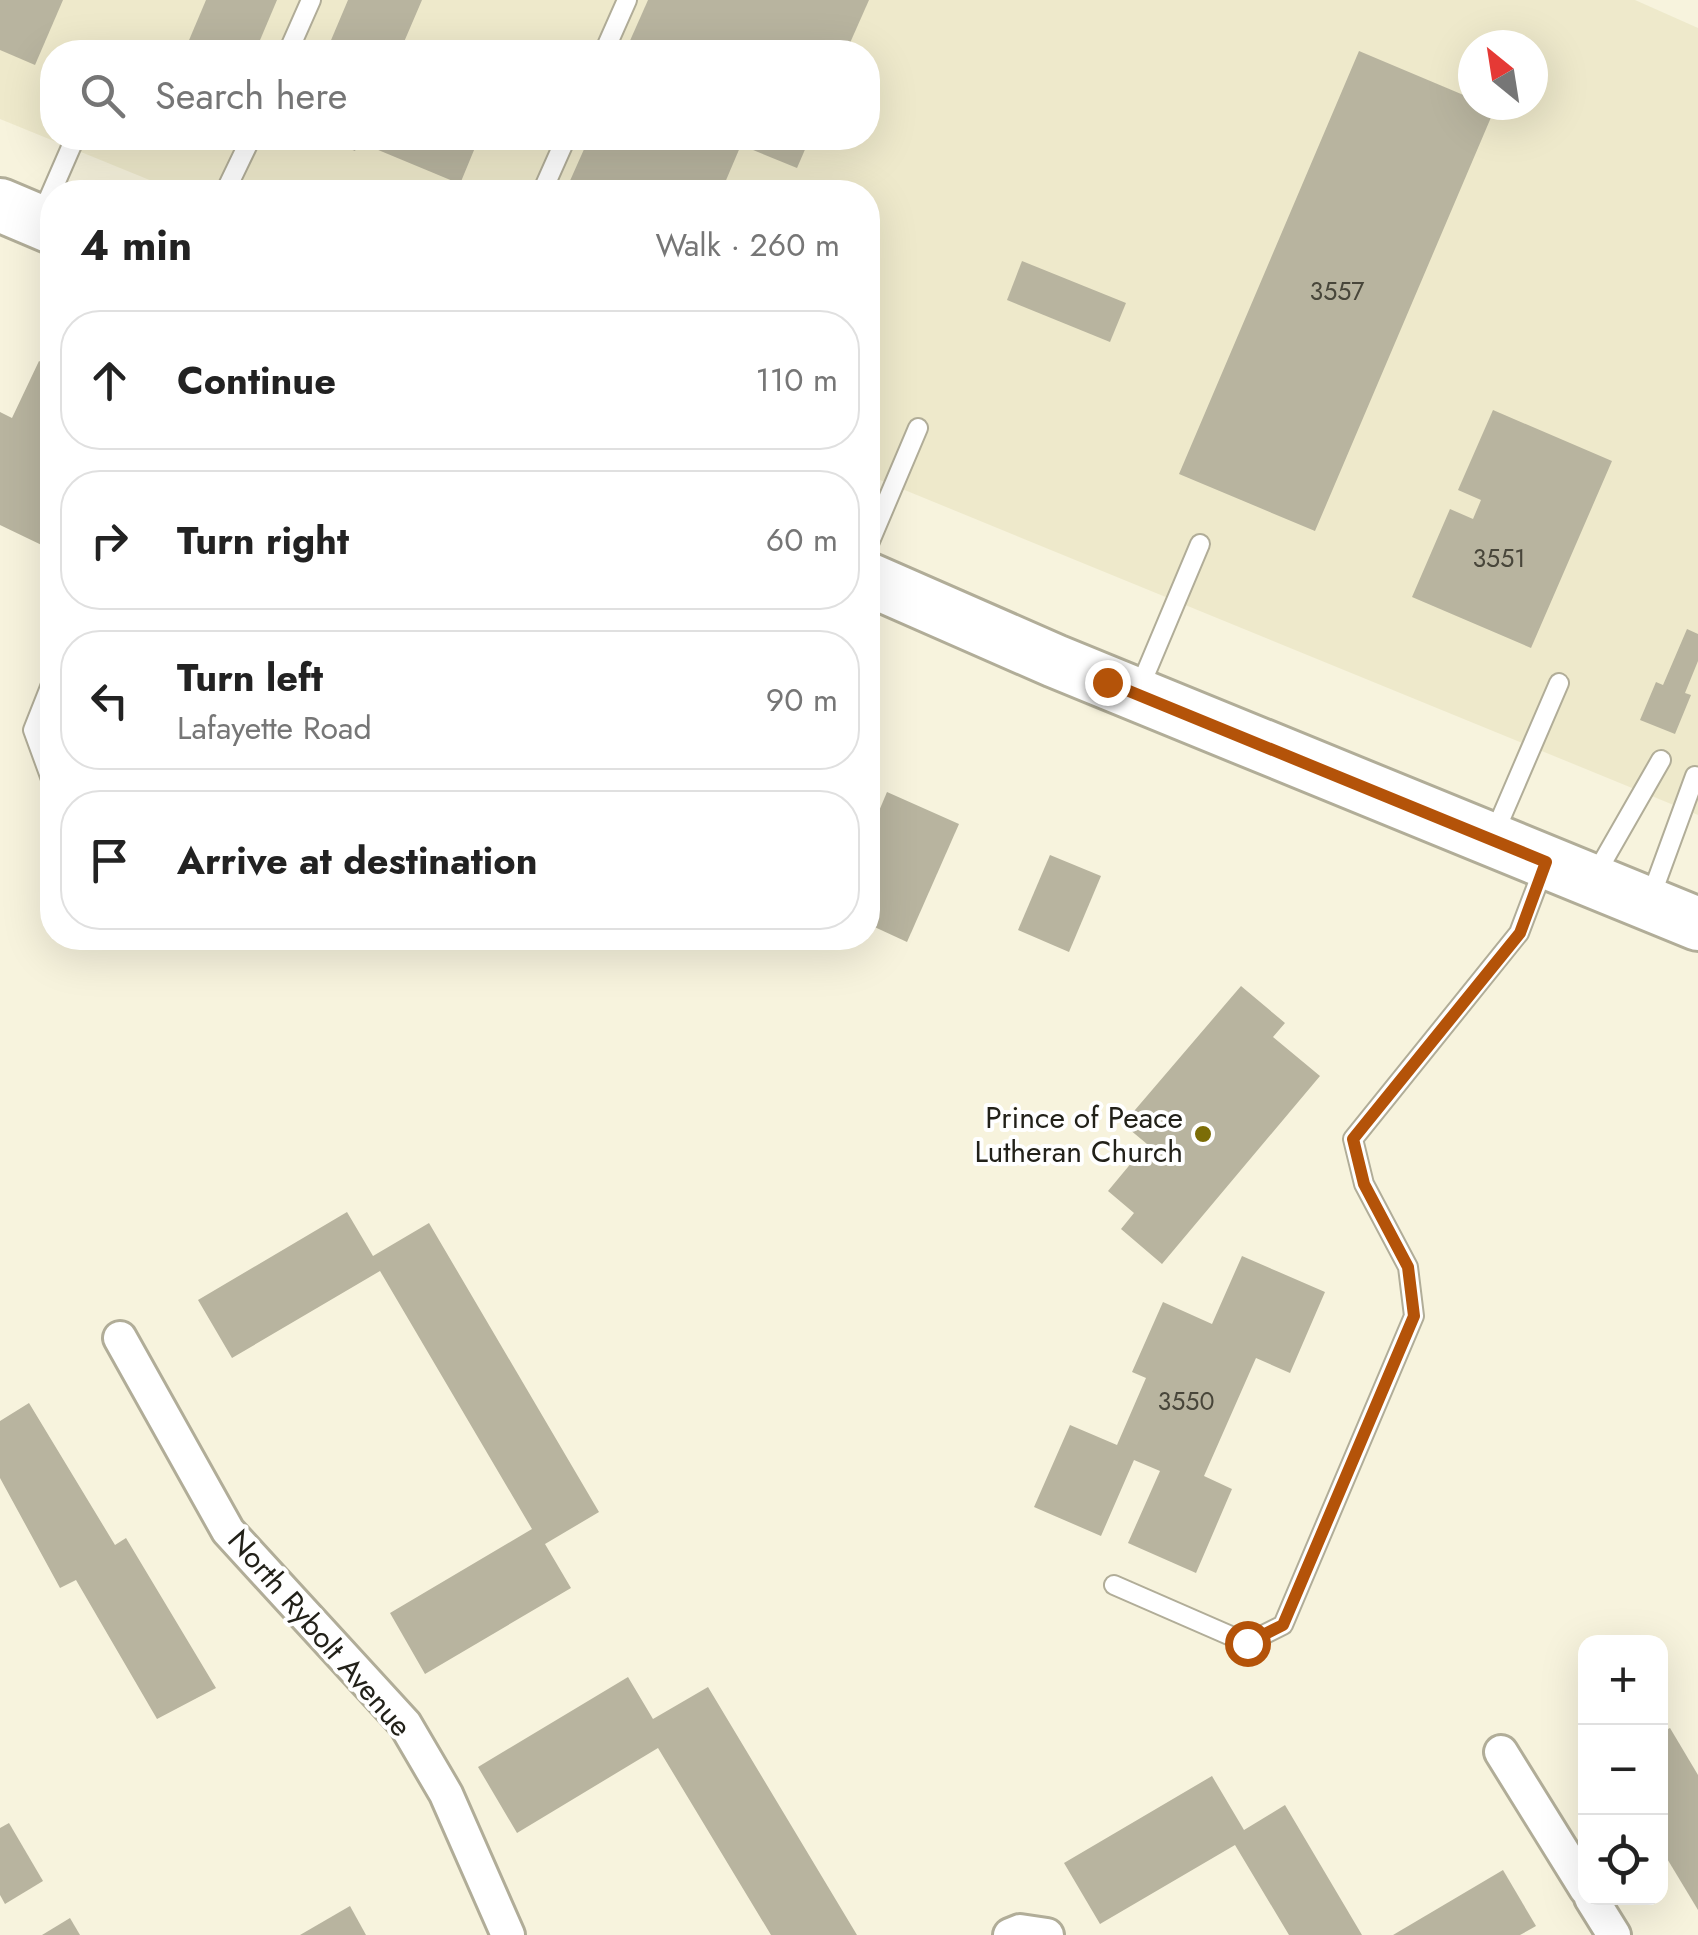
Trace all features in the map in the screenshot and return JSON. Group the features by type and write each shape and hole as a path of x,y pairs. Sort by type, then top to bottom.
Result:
{"main road":[{"path":"880,584 1698,924"}],"street":[{"name":"North Rybolt Avenue","path":"120,1338 228,1531 405,1724 446,1794 508,1935"},
{"path":"1501,1752 1578,1876"},
{"path":"1595,1905 1614,1935"},
{"path":"1010,1935 1020,1931 1047,1935"}],"lane":[{"path":"293,40 311,0"},
{"path":"609,40 627,0"},
{"path":"51,180 68,150"},
{"path":"232,180 245,150"},
{"path":"547,180 561,150"},
{"path":"880,518 918,428"},
{"path":"1137,694 1200,544"},
{"path":"1492,839 1559,683"},
{"path":"40,712 33,730 40,749"},
{"path":"1114,1585 1247,1643 1283,1625 1414,1316 1408,1267 1364,1184 1353,1139 1661,760"},
{"path":"1648,904 1695,776"}],"shaded area":[{"path":"0,0 1635,0 1698,28 1698,815 880,480 880,180 150,180 76,150 880,150 880,40 40,40 40,135 0,119"}],"building":[{"path":"0,0 63,0 46,40 40,40 35,65 0,50"},
{"path":"206,0 277,0 260,40 189,40"},
{"path":"348,0 422,0 405,40 331,40"},
{"path":"648,0 869,0 851,40 630,40"},
{"path":"1359,51 1458,93 1458,120 1490,120 1315,531 1179,474"},
{"path":"378,150 474,150 462,180 450,180"},
{"path":"584,150 739,150 726,180 570,180"},
{"path":"753,150 805,150 797,168"},
{"path":"1022,261 1126,303 1110,342 1007,300"},
{"path":"39,361 40,544 0,525 0,412 12,418"},
{"path":"1493,410 1612,461 1531,648 1412,597 1450,509 1473,519 1481,500 1458,490"},
{"path":"1687,629 1698,634 1698,661 1685,693 1691,695 1675,734 1640,720 1656,682 1663,685"},
{"path":"887,792 959,824 907,942 880,930 880,809"},
{"path":"1050,855 1101,876 1069,952 1018,930"},
{"name":"Prince of Peace Lutheran Church","path":"1241,986 1285,1023 1273,1037 1320,1076 1162,1264 1121,1229 1134,1213 1108,1191 1147,1144 1123,1124"},
{"path":"347,1212 373,1256 429,1223 599,1512 545,1544 571,1588 425,1674 390,1613 532,1529 380,1271 232,1358 198,1300"},
{"path":"1242,1256 1325,1292 1290,1373 1256,1358 1204,1476 1232,1489 1196,1573 1128,1543 1160,1471 1134,1460 1101,1536 1034,1507 1070,1425 1117,1445 1146,1378 1132,1372 1163,1302 1212,1324"},
{"path":"29,1403 115,1545 126,1538 216,1688 157,1719 76,1580 60,1588 0,1478 0,1421"},
{"path":"628,1677 653,1719 708,1687 857,1935 771,1935 658,1748 517,1833 478,1767"},
{"path":"1668,1729 1698,1775 1698,1910 1668,1860"},
{"path":"1212,1776 1244,1830 1285,1805 1362,1935 1289,1935 1235,1845 1100,1924 1064,1863"},
{"path":"9,1823 43,1881 5,1904 0,1895 0,1828"},
{"path":"1503,1870 1536,1926 1520,1935 1393,1935"},
{"path":"350,1906 366,1935 300,1935"},
{"path":"70,1918 80,1935 42,1935"}],"place":[{"name":"Prince of Peace Lutheran Church","path":"1203,1134"}],"route":[{"path":"1107,682 1546,862 1520,933 1353,1139 1364,1184 1408,1267 1414,1316 1283,1625 1247,1643"}]}
